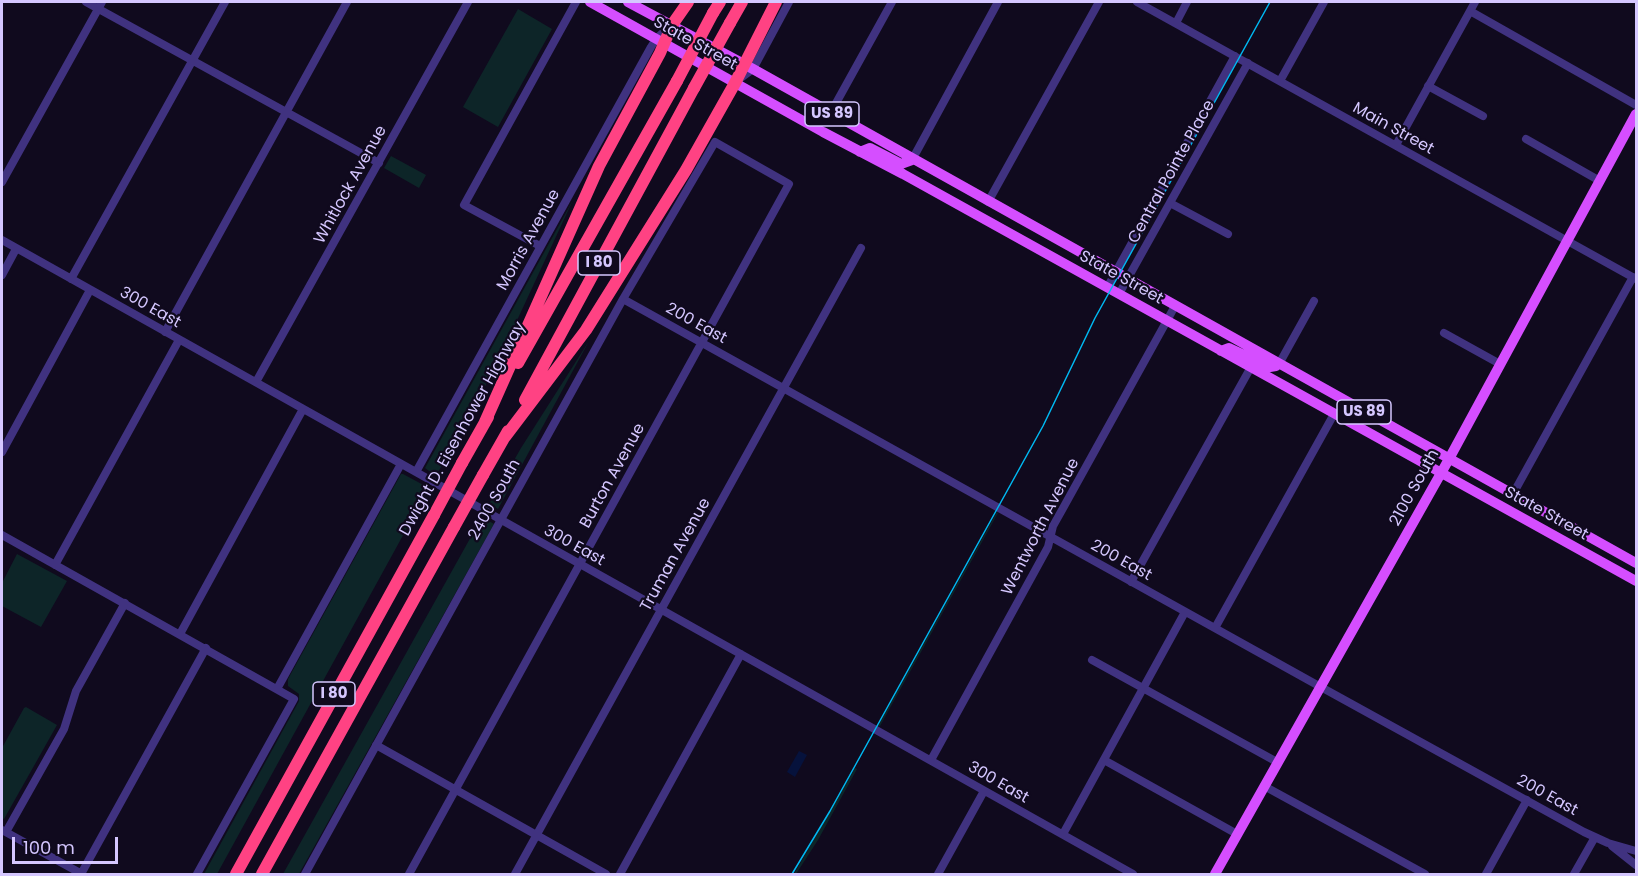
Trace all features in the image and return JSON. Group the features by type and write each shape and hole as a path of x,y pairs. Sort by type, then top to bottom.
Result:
{"highway":[{"path":"485,422 599,166 660,41 688,2"},
{"name":"Dwight D. Eisenhower Highway","path":"236,874 720,2"},
{"name":"I 80","path":"262,874 505,437 742,2"},
{"path":"505,437 586,330 686,170 735,83 748,66 776,2"}],"main road":[{"name":"State Street","path":"590,2 1636,581"},
{"name":"State Street","path":"628,2 748,66 912,160 1636,563"},
{"name":"2100 South","path":"1215,874 1449,459 1635,121"},
{"path":"860,152 870,148 901,164 912,160"},
{"path":"903,174 916,170 936,180 942,176"},
{"path":"1221,351 1229,348 1236,350 1270,367 1279,364"}],"street":[{"path":"86,2 100,5 192,61 379,163"},
{"path":"71,279 225,2"},
{"path":"165,332 347,2"},
{"name":"Whitlock Avenue","path":"256,382 468,2"},
{"path":"540,246 464,205 576,2"},
{"path":"748,66 789,2"},
{"path":"831,114 892,2"},
{"path":"912,160 998,2"},
{"path":"988,202 1099,2"},
{"name":"Main Street","path":"1137,2 1635,278"},
{"path":"1176,23 1187,2"},
{"path":"1280,81 1324,2"},
{"path":"1396,145 1475,2"},
{"path":"2,182 100,5"},
{"path":"1470,11 1636,105"},
{"name":"Morris Avenue","path":"416,472 540,246 660,41"},
{"name":"Central Pointe Place","path":"1107,288 1235,56"},
{"name":"Central Pointe Place","path":"1119,294 1248,63"},
{"path":"1428,86 1483,116"},
{"path":"1526,139 1600,181"},
{"name":"2400 South","path":"305,874 623,299 715,142 789,184"},
{"name":"Burton Avenue","path":"409,874 789,184"},
{"path":"1170,203 1228,234"},
{"name":"300 East","path":"2,240 1133,874"},
{"name":"Truman Avenue","path":"515,874 861,248"},
{"path":"2,275 16,249"},
{"path":"1513,494 1635,278"},
{"path":"2,452 90,290"},
{"name":"200 East","path":"623,299 1527,800 1595,837 1636,851"},
{"path":"1279,364 1314,301"},
{"name":"Wentworth Avenue","path":"930,760 1048,547 1058,518 1175,306"},
{"path":"1444,333 1500,364"},
{"path":"55,565 179,340"},
{"path":"1131,582 1251,368"},
{"path":"180,634 303,409"},
{"path":"1215,628 1334,414"},
{"path":"277,689 401,464"},
{"path":"2,536 294,699 197,874"},
{"path":"125,603 76,691 64,729 4,831 70,872 81,874 206,648"},
{"path":"1063,834 1185,612"},
{"path":"620,874 741,654"},
{"path":"1092,660 1277,762"},
{"path":"376,745 606,874"},
{"path":"1104,760 1237,834"},
{"path":"1264,786 1425,874"},
{"path":"938,874 984,791"},
{"path":"1486,874 1527,800"},
{"path":"1574,874 1595,837"},
{"name":"200 East","path":"1608,843 1636,866"}],"green space":[{"path":"518,9 552,29 498,127 463,107"},
{"path":"391,156 426,175 419,188 384,168"},
{"path":"573,200 493,372 436,476 425,468"},
{"path":"589,341 498,509 489,504 521,448"},
{"path":"401,474 429,488 217,874 204,874 299,701 299,694 288,686 288,679"},
{"path":"997,512 880,726 878,726"},
{"path":"482,517 494,524 299,874 283,874"},
{"path":"17,554 67,581 41,627 2,606 2,583"},
{"path":"26,707 57,725 4,819 2,818 2,748"},
{"path":"855,768 857,769 818,840 794,874"}],"shaded area":[{"path":"799,751 807,755 795,777 787,772"}],"tram line":[{"path":"792,874 830,811 1043,426 1095,318 1270,2"}]}
